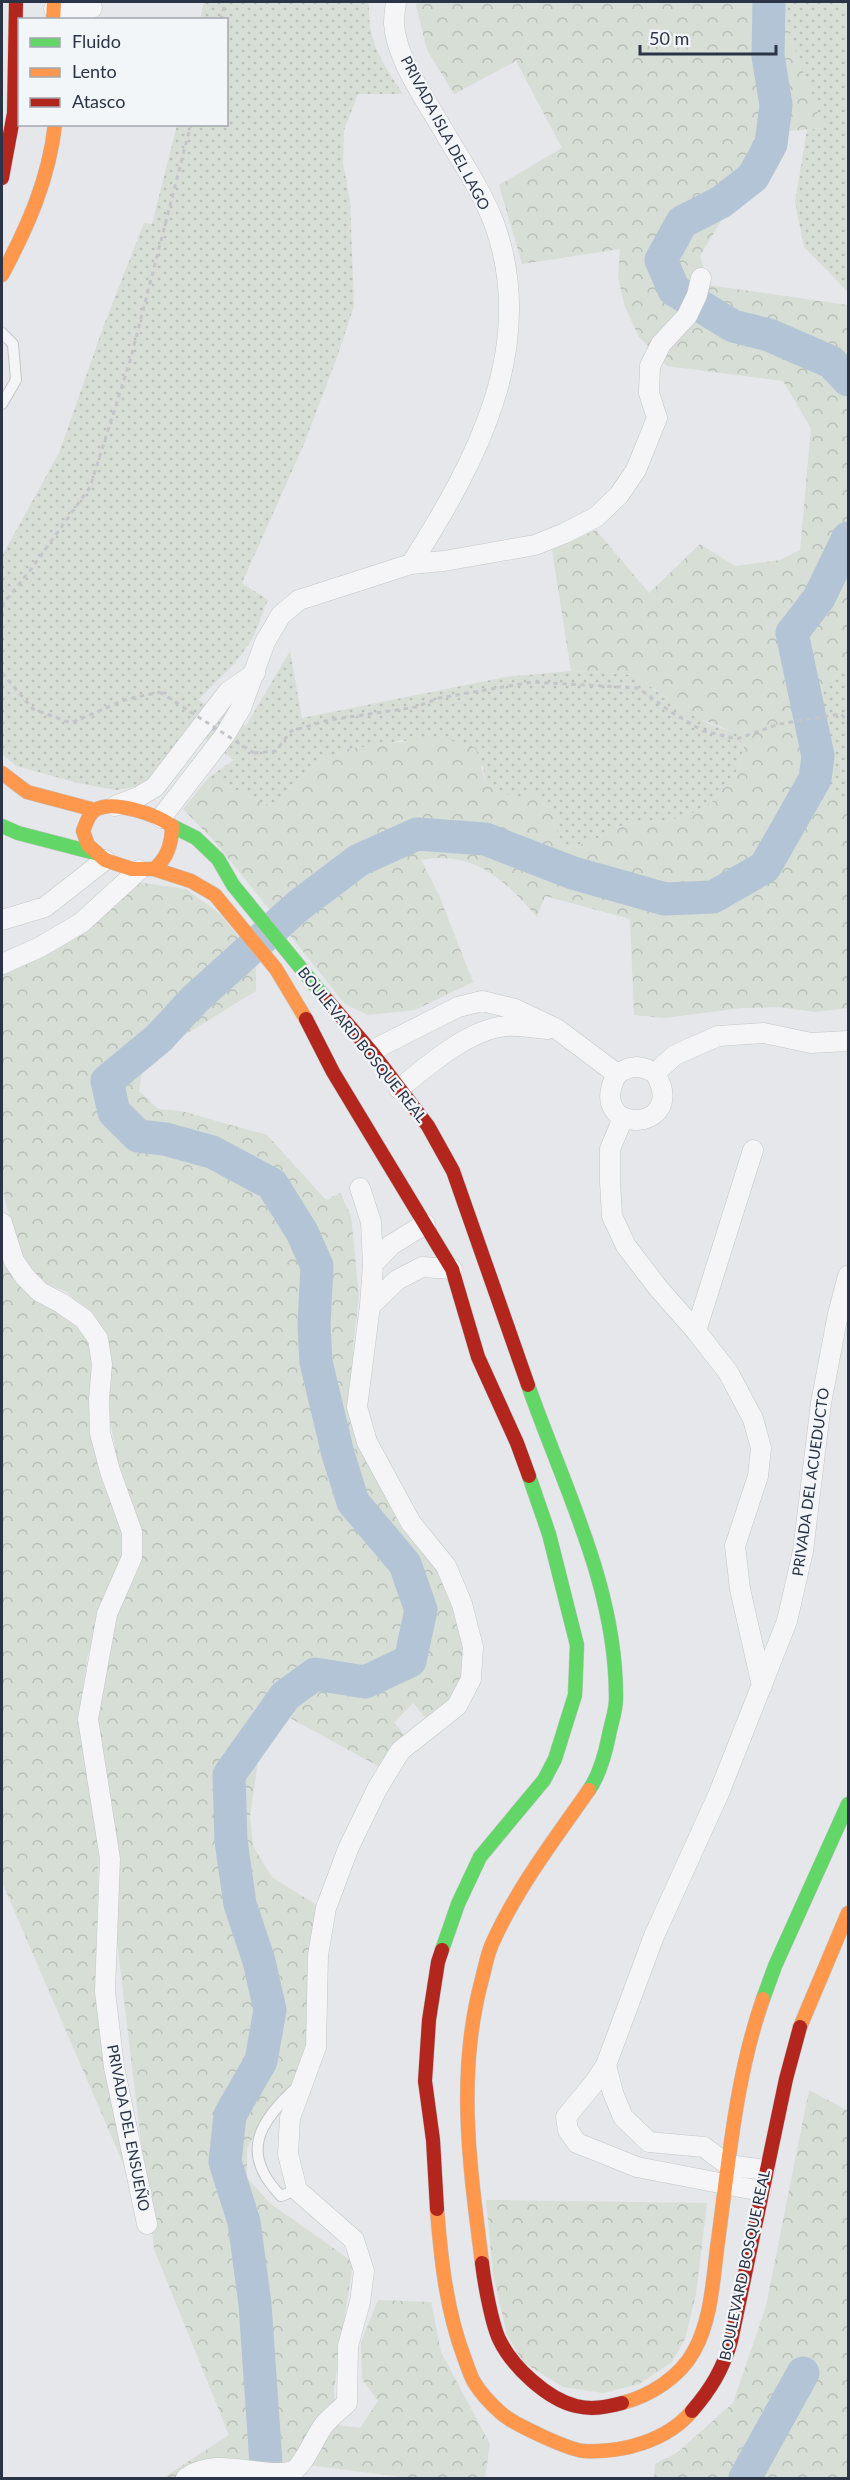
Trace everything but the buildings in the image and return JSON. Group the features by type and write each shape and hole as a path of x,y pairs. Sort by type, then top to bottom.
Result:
{"street":[{"path":"2,178 11,146 16,95 16,2"},
{"name":"PRIVADA ISLA DEL LAGO","path":"396,2 394,26 403,58 494,222 505,262 508,305 507,350 489,418 441,516 411,564"},
{"path":"54,10 97,10"},
{"path":"2,275 39,199 52,156 55,126"},
{"path":"2,964 40,948 62,934 146,869 163,860 171,846 166,822 241,708 271,633 281,615 299,600 411,564 444,561 535,545 566,533 596,517 619,495 640,462 657,418 650,393 650,366 661,344 687,316 699,287"},
{"path":"100,856 88,845 83,831 85,824 102,809 138,797 155,787 228,692 255,673"},
{"path":"2,773 27,792 55,801 102,809 124,808 166,822"},
{"name":"BOULEVARD BOSQUE REAL","path":"166,822 196,838 218,859 284,964 333,1072 452,1269 478,1357 517,1443 549,1534 577,1645 575,1695 555,1759 543,1780 480,1857 458,1904 438,1962 429,2020 425,2081 433,2140 442,2262 453,2327 474,2382 502,2414 546,2437 582,2451 619,2450 657,2438 686,2418 712,2387 724,2364 731,2341 765,2170 803,2017 849,1913"},
{"path":"2,826 18,833 146,869"},
{"path":"2,920 45,908 100,856"},
{"name":"BOULEVARD BOSQUE REAL","path":"146,869 190,880 215,895 371,1051 428,1126 453,1171 546,1436 572,1496 605,1600 616,1701 605,1756 594,1783 521,1888 491,1946 475,2005 469,2049 467,2137 483,2275 499,2340 520,2370 548,2393 575,2406 603,2408 635,2400 672,2379 694,2352 707,2317 747,2049 760,2003 849,1804"},
{"path":"45,908 44,919 50,929 62,934"},
{"path":"371,1051 458,1007 482,1001 515,1009 556,1029 617,1074"},
{"path":"441,1016 458,1045"},
{"path":"399,1089 440,1054 477,1035 505,1026 556,1029"},
{"path":"655,1073 675,1055 718,1036 764,1033 811,1043 849,1041"},
{"path":"643,1066 655,1073 663,1086 663,1103 653,1116 639,1122 623,1118 611,1106 609,1089 617,1074 629,1067 643,1066"},
{"path":"623,1118 610,1149 612,1216 626,1246 658,1289 696,1331 728,1372 753,1419 761,1448 758,1476 735,1546 740,1589 762,1686"},
{"path":"696,1331 753,1150"},
{"path":"186,2478 221,2469 239,2474 281,2476 295,2470 325,2423 347,2403 348,2346 360,2302 364,2271 354,2240 297,2190 288,2154 290,2118 316,2047 318,1955 326,1908 348,1849 377,1789 400,1751 457,1706 471,1679 473,1647 462,1604 446,1566 411,1523 367,1442 357,1407 370,1306 372,1264 371,1222 360,1188"},
{"name":"PRIVADA DEL ENSUEÑO","path":"2,1223 14,1261 25,1278 40,1292 84,1319 98,1339 102,1364 99,1399 100,1433 110,1471 132,1532 132,1557 108,1614 88,1719 110,1859 105,1991 114,2067 147,2224"},
{"path":"372,1264 391,1245 425,1224"},
{"path":"370,1306 397,1280 422,1267 452,1269"},
{"name":"PRIVADA DEL ACUEDUCTO","path":"765,2170 727,2174 637,2167 577,2143 568,2130 566,2117 596,2082 606,2065 654,1936 719,1793 787,1621 803,1551 821,1403 838,1314 849,1276"},
{"path":"517,1443 546,1436"},
{"path":"606,2065 613,2093 623,2117 649,2142 637,2167"},
{"path":"433,2140 467,2137"},
{"name":"PRIVADA DEL ACUEDUCTO","path":"649,2142 704,2147 727,2174 761,2191"}],"lane":[{"path":"2,333 13,344 16,380 2,404"},
{"path":"297,2190 281,2196 266,2181 255,2154 265,2122 282,2101 306,2079"}],"path":[{"path":"221,18 225,2"},
{"path":"2,616 3,604 90,487 130,362 190,126"},
{"path":"2,673 33,709 71,723 127,699 160,692 254,753 276,751 291,731 329,720 416,706 439,698 532,682 638,688 671,712 703,731 737,739 779,724 841,714 849,723"}],"green space":[{"path":"204,2 369,2 369,16 377,51 403,94 358,94 344,130 343,163 350,200 354,306 304,444 242,583 268,600 252,639 240,656 198,700 246,726 290,651 302,718 506,677 571,671 635,675 709,724 736,733 744,747 738,769 711,803 691,814 671,820 625,824 590,842 564,849 558,833 558,814 517,800 485,782 483,766 402,740 380,746 347,749 319,762 291,786 274,808 209,777 234,760 188,726 164,764 146,785 116,790 78,783 16,766 2,754 2,556 59,453 104,325 144,223 152,224 177,126 228,126 228,18 200,18"},
{"path":"418,2 785,2 782,13 823,128 778,132 758,143 739,172 735,198 700,256 709,285 848,305 848,666 811,698 818,756 815,779 848,801 848,1008 815,1012 779,1007 742,1008 664,1018 634,1015 630,919 545,896 537,917 513,891 487,871 457,859 440,858 421,860 439,895 473,982 415,1010 368,1015 345,1004 216,843 183,809 209,777 274,808 291,786 319,762 347,749 439,737 476,748 485,782 517,800 527,790 544,799 558,814 558,833 564,849 590,842 625,824 671,820 691,814 711,803 738,769 744,747 736,733 691,715 635,675 571,671 552,550 596,530 649,593 700,544 735,566 780,560 800,550 811,428 783,381 667,366 639,337 625,307 618,277 620,249 522,264 499,185 562,148 516,61 454,94 427,50 416,5"},
{"path":"785,2 848,2 848,292 804,247 795,202 807,130 823,128 782,13"},
{"path":"848,666 848,801 815,779 818,756 811,698"},
{"path":"136,882 186,889 220,914 256,959 256,991 186,1034 142,1073 139,1091 158,1109 181,1111 267,1135 326,1200 340,1193 351,1216 359,1296 353,1346 356,1434 402,1530 446,1580 468,1663 455,1699 426,1718 413,1703 394,1722 404,1735 378,1766 290,1718 259,1755 250,1817 253,1846 272,1877 318,1906 312,2040 298,2077 268,2110 247,2148 247,2178 271,2204 353,2262 334,2389 336,2425 360,2428 378,2401 362,2379 361,2342 378,2300 431,2302 441,2352 490,2444 485,2478 409,2478 293,2463 277,2478 163,2478 229,2435 154,2249 114,1917 94,1721 103,1658 138,1526 120,1476 109,1414 109,1373 102,1334 67,1292 40,1281 20,1258 2,1182 2,971"},
{"path":"2,1239 86,1334 126,1536 123,1571 110,1596 88,1654 80,1708 99,1850 95,1994 125,2168 2,1882"},
{"path":"809,2090 848,2111 848,2478 654,2478 655,2464 678,2452 733,2403 766,2306"},
{"path":"486,2200 707,2203 696,2294 685,2339 672,2362 639,2384 603,2393 563,2387 523,2362 507,2335 493,2274"}],"waterway":[{"path":"769,2 768,56 776,105 771,144 753,177 721,202 682,222 661,260 674,290 733,326 769,335 831,362 848,380"},
{"path":"267,2478 255,2304 244,2222 225,2162 230,2115 261,2061 270,2010 259,1961 240,1904 231,1841 229,1775 285,1696 315,1674 365,1682 410,1661 421,1610 405,1564 353,1502 338,1454 316,1362 314,1325 317,1266 302,1232 272,1184 212,1152 165,1139 138,1136 114,1112 107,1081 159,1038 194,1000 298,906 359,860 417,834 485,839 573,873 665,899 713,897 765,867 815,779 818,756 792,633 819,598 848,538"},
{"path":"745,2478 803,2373"}],"traffic: fast":[{"path":"2,826 18,833 95,853"},
{"path":"172,826 196,838 218,859 233,885 326,999"},
{"path":"528,1385 586,1539 608,1618 614,1658 616,1699 602,1764 589,1790"},
{"path":"442,1950 458,1904 480,1857 544,1780 555,1759 575,1695 577,1645 549,1534 529,1476"},
{"path":"763,1999 775,1966 848,1804"}],"traffic: slow":[{"path":"53,18 54,2"},
{"path":"2,275 36,202 48,164 55,126"},
{"path":"2,773 27,792 95,810"},
{"path":"154,869 163,860 168,850 172,826 146,813 123,807 103,807 93,812 83,831 88,845 105,860 132,869 154,869 191,881 215,895 276,969 306,1019"},
{"path":"482,2263 473,2192 467,2086 469,2050 482,1979 490,1948 513,1903 589,1790"},
{"path":"800,2027 848,1913"},
{"path":"622,2403 643,2396 663,2384 681,2369 694,2351 705,2325 711,2298 740,2088 763,1999"},
{"path":"437,2209 445,2284 458,2339 474,2382 486,2398 507,2418 577,2450 599,2451 628,2447 657,2437 670,2430 692,2411"}],"traffic: jam":[{"path":"2,178 14,113 16,2"},
{"path":"326,999 371,1051 428,1126 453,1171 528,1385"},
{"path":"306,1019 333,1072 452,1269 478,1357 517,1443 529,1476"},
{"path":"437,2209 433,2140 425,2081 429,2020 442,1950"},
{"path":"692,2411 716,2378 731,2341 786,2079 800,2027"},
{"path":"482,2263 497,2334 506,2351 522,2371 554,2397 576,2406 599,2408 622,2403"}]}
